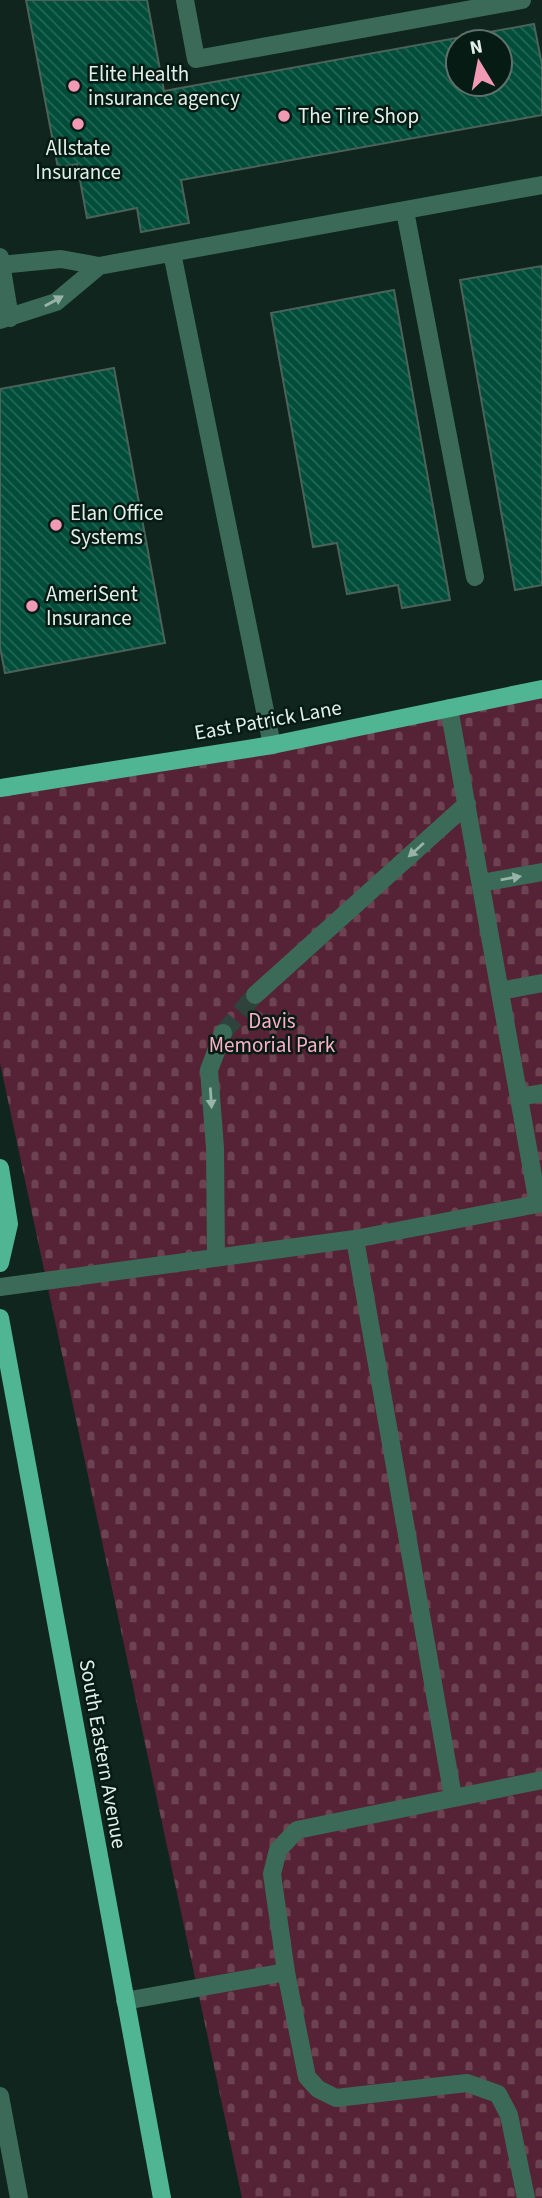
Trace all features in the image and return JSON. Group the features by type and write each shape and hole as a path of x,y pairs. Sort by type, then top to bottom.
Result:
{"main road":[{"name":"East Patrick Lane","path":"0,788 272,745 542,689"},
{"path":"0,1168 9,1224 0,1263"},
{"name":"South Eastern Avenue","path":"0,1318 162,2198"}],"lane":[{"path":"185,0 196,59 522,0"},
{"path":"99,266 56,302 5,319 1,262 61,259 99,266 542,185"},
{"path":"405,211 475,576"},
{"path":"172,253 272,745"},
{"path":"0,1287 355,1239 540,1203 449,708"},
{"path":"255,995 467,804"},
{"path":"481,883 542,872"},
{"path":"500,991 542,983"},
{"path":"216,1258 215,1148 209,1070 223,1033"},
{"path":"519,1097 542,1093"},
{"path":"355,1239 453,1797"},
{"path":"526,2198 509,2115 498,2094 467,2083 336,2098 318,2090 307,2077 286,1972 272,1874 278,1850 297,1830 542,1780"},
{"path":"125,2001 286,1972"},
{"path":"0,2096 19,2198"}],"green space":[{"name":"Davis Memorial Park","path":"542,689 542,2198 242,2198 0,1063 0,788"}],"building":[{"path":"26,0 147,0 164,91 444,40 444,98 514,98 512,28 534,24 542,65 542,115 181,180 189,223 141,232 137,208 87,218 77,164 58,168"},
{"path":"542,266 542,585 515,590 460,280"},
{"path":"394,290 450,600 402,608 398,585 347,594 337,543 313,547 271,313"},
{"path":"114,368 165,643 5,673 0,647 0,389"}],"tunnel":[{"path":"223,1033 255,995"}],"place":[{"name":"Elite Health insurance agency","path":"74,86"},
{"name":"The Tire Shop","path":"284,116"},
{"name":"Allstate Insurance","path":"78,124"},
{"name":"Elan Office Systems","path":"56,525"},
{"name":"AmeriSent Insurance","path":"32,606"}]}
